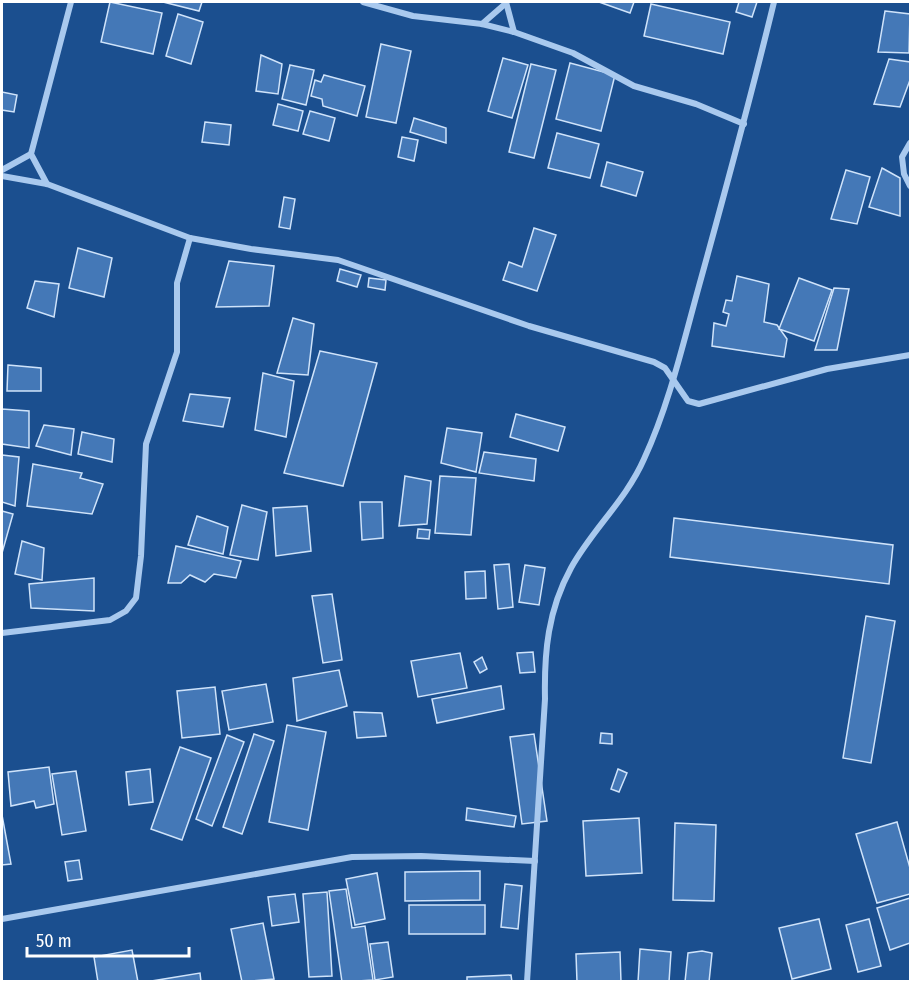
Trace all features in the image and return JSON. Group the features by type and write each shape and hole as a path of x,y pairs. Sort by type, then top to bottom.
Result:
{"street":[{"path":"47,184 31,154 71,2"},
{"path":"363,2 413,16 482,24 514,32 573,54 634,86 696,104 744,123"},
{"path":"527,981 544,699 544,655 553,608 572,567 623,497 644,459 672,381 744,123 774,2"},
{"path":"482,24 506,3 514,32"},
{"path":"910,143 902,157 904,174 910,186"},
{"path":"2,170 31,154"},
{"path":"2,176 47,184 190,238 251,249 338,260 529,326 654,362 665,368 687,401 699,404 827,369 910,355"},
{"path":"2,633 110,620 126,611 136,598 141,556 146,444 177,352 177,283 190,238"},
{"path":"2,919 352,857 421,856 535,861"}],"building":[{"path":"110,2 162,13 153,54 101,42"},
{"path":"163,2 202,2 199,11"},
{"path":"599,2 634,2 630,13"},
{"path":"739,2 757,2 752,17 736,12"},
{"path":"651,4 730,22 723,54 644,36"},
{"path":"885,11 910,14 909,53 878,52"},
{"path":"178,14 203,22 191,64 166,56"},
{"path":"381,44 411,51 396,123 366,117"},
{"path":"261,55 282,64 278,94 256,91"},
{"path":"503,58 528,65 512,118 488,111"},
{"path":"889,59 910,62 910,80 900,107 874,104"},
{"path":"570,63 615,75 601,131 556,119"},
{"path":"531,64 556,70 534,158 509,152"},
{"path":"290,65 314,70 306,105 282,99"},
{"path":"324,75 365,86 357,116 323,106 322,99 311,96 315,80 321,82"},
{"path":"2,92 17,95 14,112 2,110"},
{"path":"278,104 303,111 298,131 273,125"},
{"path":"310,111 335,118 329,141 303,134"},
{"path":"414,118 446,128 446,143 410,132"},
{"path":"205,122 231,125 229,145 202,142"},
{"path":"557,133 599,144 590,178 548,168"},
{"path":"402,137 418,140 414,161 398,157"},
{"path":"607,162 643,172 636,196 601,186"},
{"path":"882,168 900,178 900,216 869,207"},
{"path":"846,170 870,177 857,224 831,219"},
{"path":"284,197 295,199 290,229 279,227"},
{"path":"534,228 556,235 537,291 503,280 509,262 522,267"},
{"path":"78,248 112,258 104,297 69,288"},
{"path":"229,261 274,266 269,306 216,307"},
{"path":"340,269 361,275 357,287 337,281"},
{"path":"737,276 769,284 764,322 777,325 787,339 784,357 712,346 714,323 726,326 729,314 723,312 726,300 732,301"},
{"path":"369,278 386,280 385,290 368,287"},
{"path":"799,278 832,290 814,341 779,329"},
{"path":"35,281 59,284 54,317 27,308"},
{"path":"834,288 849,289 837,350 815,350"},
{"path":"293,318 314,324 308,375 277,373"},
{"path":"320,351 377,363 343,486 284,473"},
{"path":"8,365 41,368 41,391 7,391"},
{"path":"263,373 294,381 286,437 255,430"},
{"path":"190,394 230,398 223,427 183,421"},
{"path":"2,409 29,411 29,448 2,444"},
{"path":"516,414 565,427 558,451 510,437"},
{"path":"44,425 74,429 71,455 36,446"},
{"path":"447,428 482,433 476,472 441,463"},
{"path":"82,432 114,439 112,462 78,454"},
{"path":"484,452 536,459 534,481 479,473"},
{"path":"2,455 19,457 15,506 2,502"},
{"path":"33,464 82,473 80,478 103,484 92,514 27,506"},
{"path":"405,476 431,481 427,524 399,526"},
{"path":"440,476 476,478 471,535 435,533"},
{"path":"360,502 382,502 383,538 362,540"},
{"path":"242,505 267,512 258,560 230,555"},
{"path":"307,506 311,551 276,556 273,508"},
{"path":"2,511 13,514 2,553"},
{"path":"197,516 228,527 223,554 188,545"},
{"path":"674,518 893,545 889,584 670,557"},
{"path":"418,529 430,530 429,539 417,538"},
{"path":"22,541 44,548 42,580 15,574"},
{"path":"176,546 241,561 236,578 214,574 205,582 190,575 181,583 168,583"},
{"path":"509,564 513,607 498,609 494,565"},
{"path":"525,565 545,568 539,605 519,602"},
{"path":"485,571 486,598 466,599 465,572"},
{"path":"94,578 94,611 31,608 29,584"},
{"path":"332,594 342,660 323,663 312,596"},
{"path":"866,616 895,621 871,763 843,758"},
{"path":"533,652 535,672 520,673 517,653"},
{"path":"460,653 467,688 418,697 411,661"},
{"path":"482,657 487,669 480,673 474,662"},
{"path":"339,670 347,706 297,721 293,678"},
{"path":"266,684 273,722 229,730 222,691"},
{"path":"501,686 504,709 437,723 432,699"},
{"path":"215,687 220,734 182,738 177,691"},
{"path":"354,712 382,713 386,736 357,738"},
{"path":"287,725 326,732 308,830 269,822"},
{"path":"601,733 612,734 612,744 600,743"},
{"path":"254,734 274,741 242,834 223,827"},
{"path":"534,734 547,821 522,824 510,737"},
{"path":"227,735 244,742 212,826 196,819"},
{"path":"180,747 211,758 182,840 151,829"},
{"path":"49,767 54,804 36,808 34,801 11,806 8,772"},
{"path":"150,769 153,802 129,805 126,772"},
{"path":"618,769 627,773 619,792 611,789"},
{"path":"76,771 86,831 62,835 52,774"},
{"path":"467,808 516,816 514,827 466,820"},
{"path":"2,815 11,864 2,865"},
{"path":"639,818 642,873 586,876 583,821"},
{"path":"897,822 910,868 910,894 877,903 856,834"},
{"path":"675,823 716,825 714,901 673,900"},
{"path":"79,860 82,879 68,881 65,862"},
{"path":"480,871 480,900 405,901 405,872"},
{"path":"377,873 385,919 355,925 346,879"},
{"path":"505,884 522,886 518,929 501,927"},
{"path":"346,889 352,928 365,926 373,980 342,982 329,891"},
{"path":"327,892 332,976 309,977 303,894"},
{"path":"295,894 299,922 272,926 268,897"},
{"path":"910,898 910,943 890,950 877,908"},
{"path":"409,905 485,905 485,934 409,934"},
{"path":"819,919 831,969 792,979 779,928"},
{"path":"869,919 881,966 858,972 846,925"},
{"path":"263,923 274,979 242,982 231,929"},
{"path":"388,942 393,977 375,980 370,944"},
{"path":"640,949 671,952 669,982 638,982"},
{"path":"132,950 138,982 98,982 94,957"},
{"path":"702,951 712,953 709,982 685,982 688,953"},
{"path":"620,952 621,982 577,982 576,954"},
{"path":"200,973 201,982 152,982 152,981"},
{"path":"511,975 512,982 467,982 467,977"}]}
